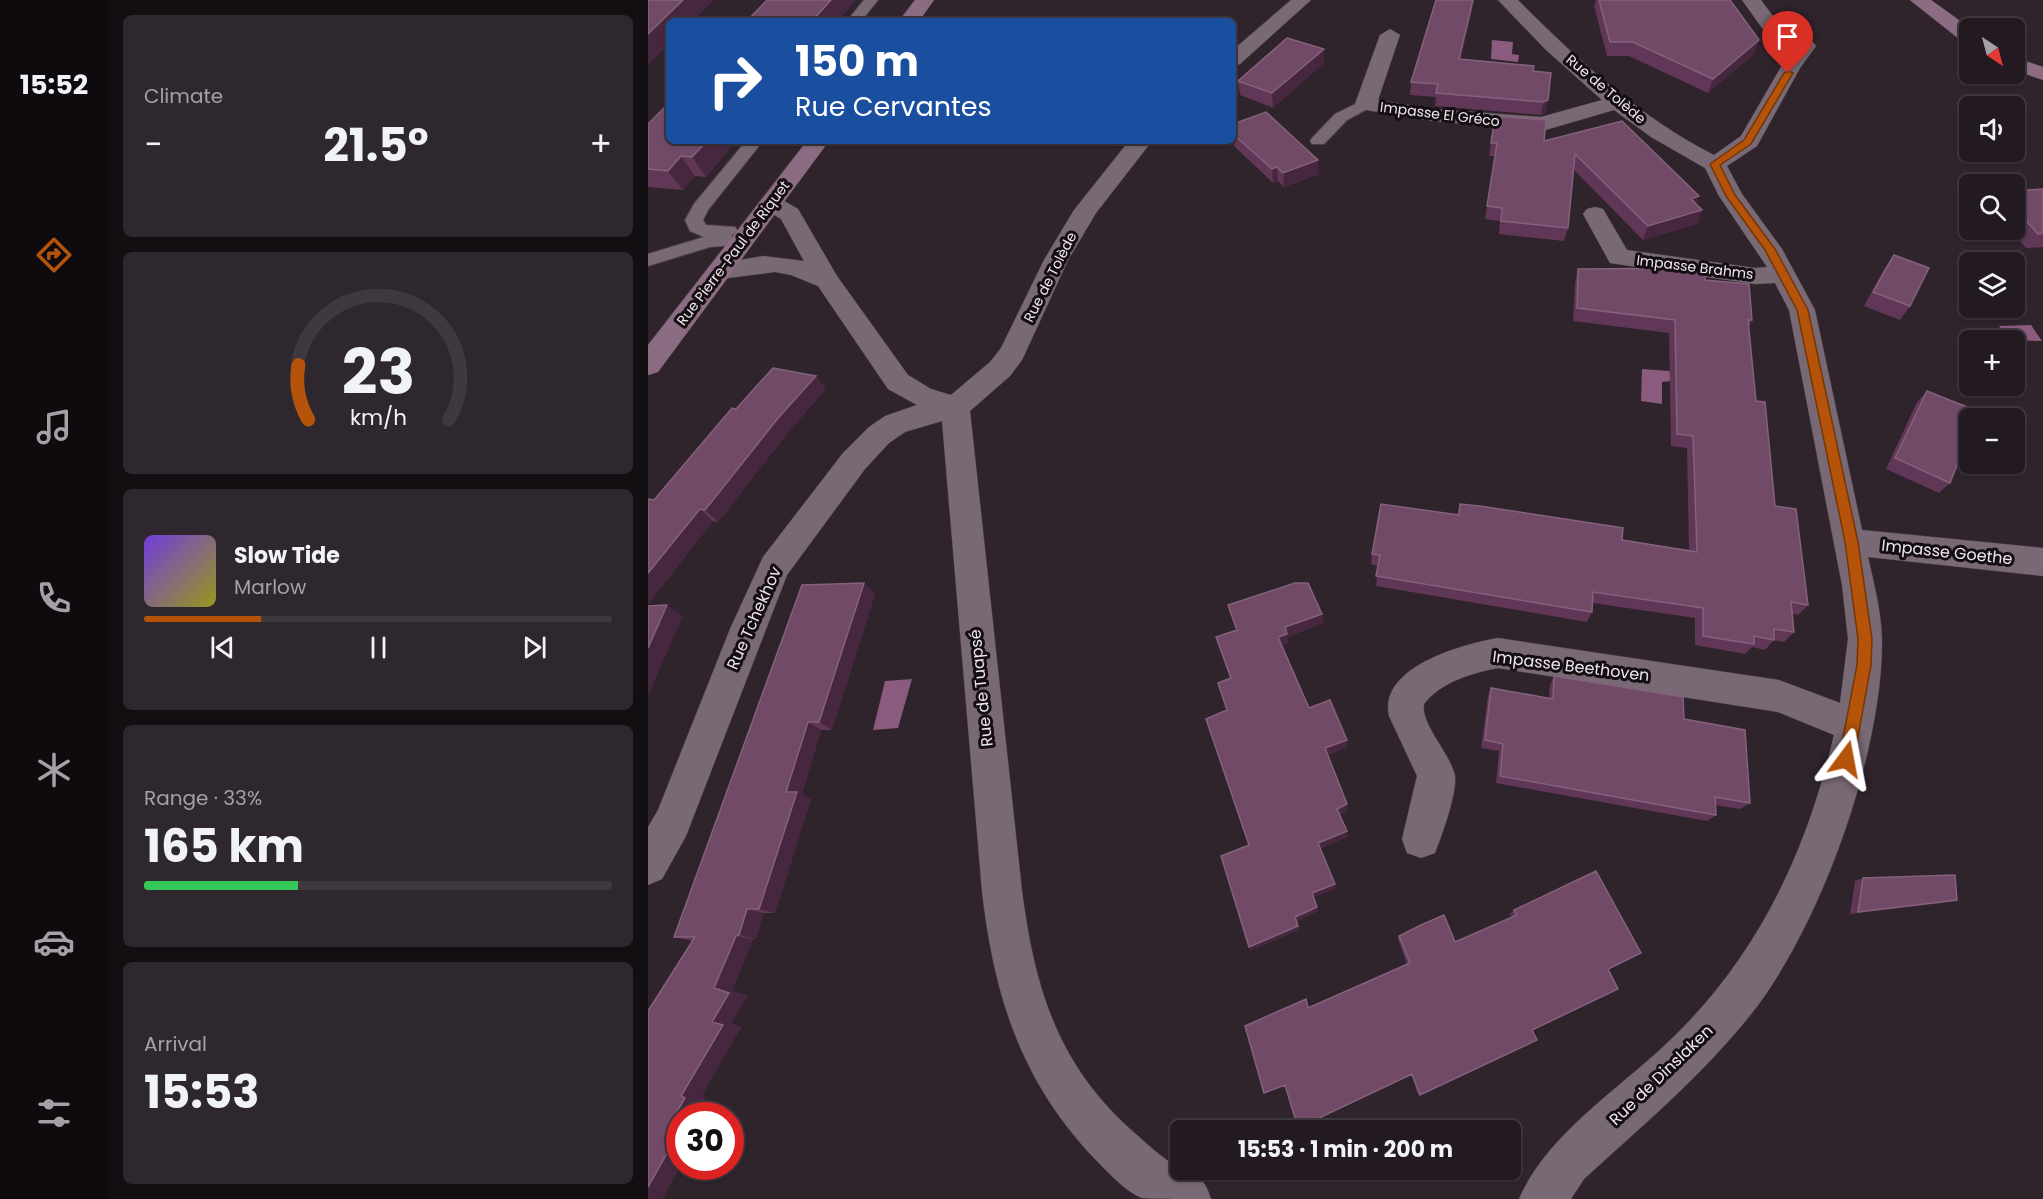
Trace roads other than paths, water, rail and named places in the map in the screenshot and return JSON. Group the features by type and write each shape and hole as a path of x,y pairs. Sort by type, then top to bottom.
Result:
{"street":[{"path":"911,18 926,0"},
{"path":"1236,57 1302,0"},
{"name":"Rue de Tolède","path":"1507,0 1538,32 1673,144 1714,164"},
{"path":"1714,164 1733,154 1748,142 1800,52 1751,0"},
{"path":"1919,0 1959,30"},
{"name":"Impasse El Gréco","path":"1390,35 1366,104 1464,118 1542,124 1620,102"},
{"path":"2025,68 2043,75"},
{"name":"Rue Pierre-Paul de Riquet","path":"648,365 816,144"},
{"name":"Rue de Tolède","path":"955,407 1000,369 1012,353 1056,260 1096,196 1139,144"},
{"name":"Rue de Dinslaken","path":"1543,1199 1569,1163 1682,1059 1737,998 1772,947 1801,895 1843,776 1854,726 1864,665 1865,639 1851,542 1802,310 1785,274 1761,236 1731,196 1714,164"},
{"path":"771,203 790,214 827,280 898,382 921,396 955,407"},
{"name":"Impasse Brahms","path":"1595,214 1619,257 1755,276 1785,274"},
{"path":"720,271 760,264 788,264 827,280"},
{"name":"Rue Tchekhov","path":"648,864 672,822 747,628 774,567 854,462 879,435 895,424 955,407"},
{"name":"Rue de Tuapsé","path":"955,407 967,561 1010,950 1032,1026 1070,1096 1134,1163 1187,1199"},
{"name":"Impasse Goethe","path":"1851,542 2043,562"},
{"name":"Impasse Beethoven","path":"1421,839 1436,777 1405,709 1408,694 1426,678 1481,655 1498,653 1779,696 1854,726"}],"lane":[{"path":"856,18 871,0"},
{"path":"1318,141 1341,117 1366,104"},
{"path":"648,260 729,236 702,231 696,227 694,220 700,207 752,144"}]}
